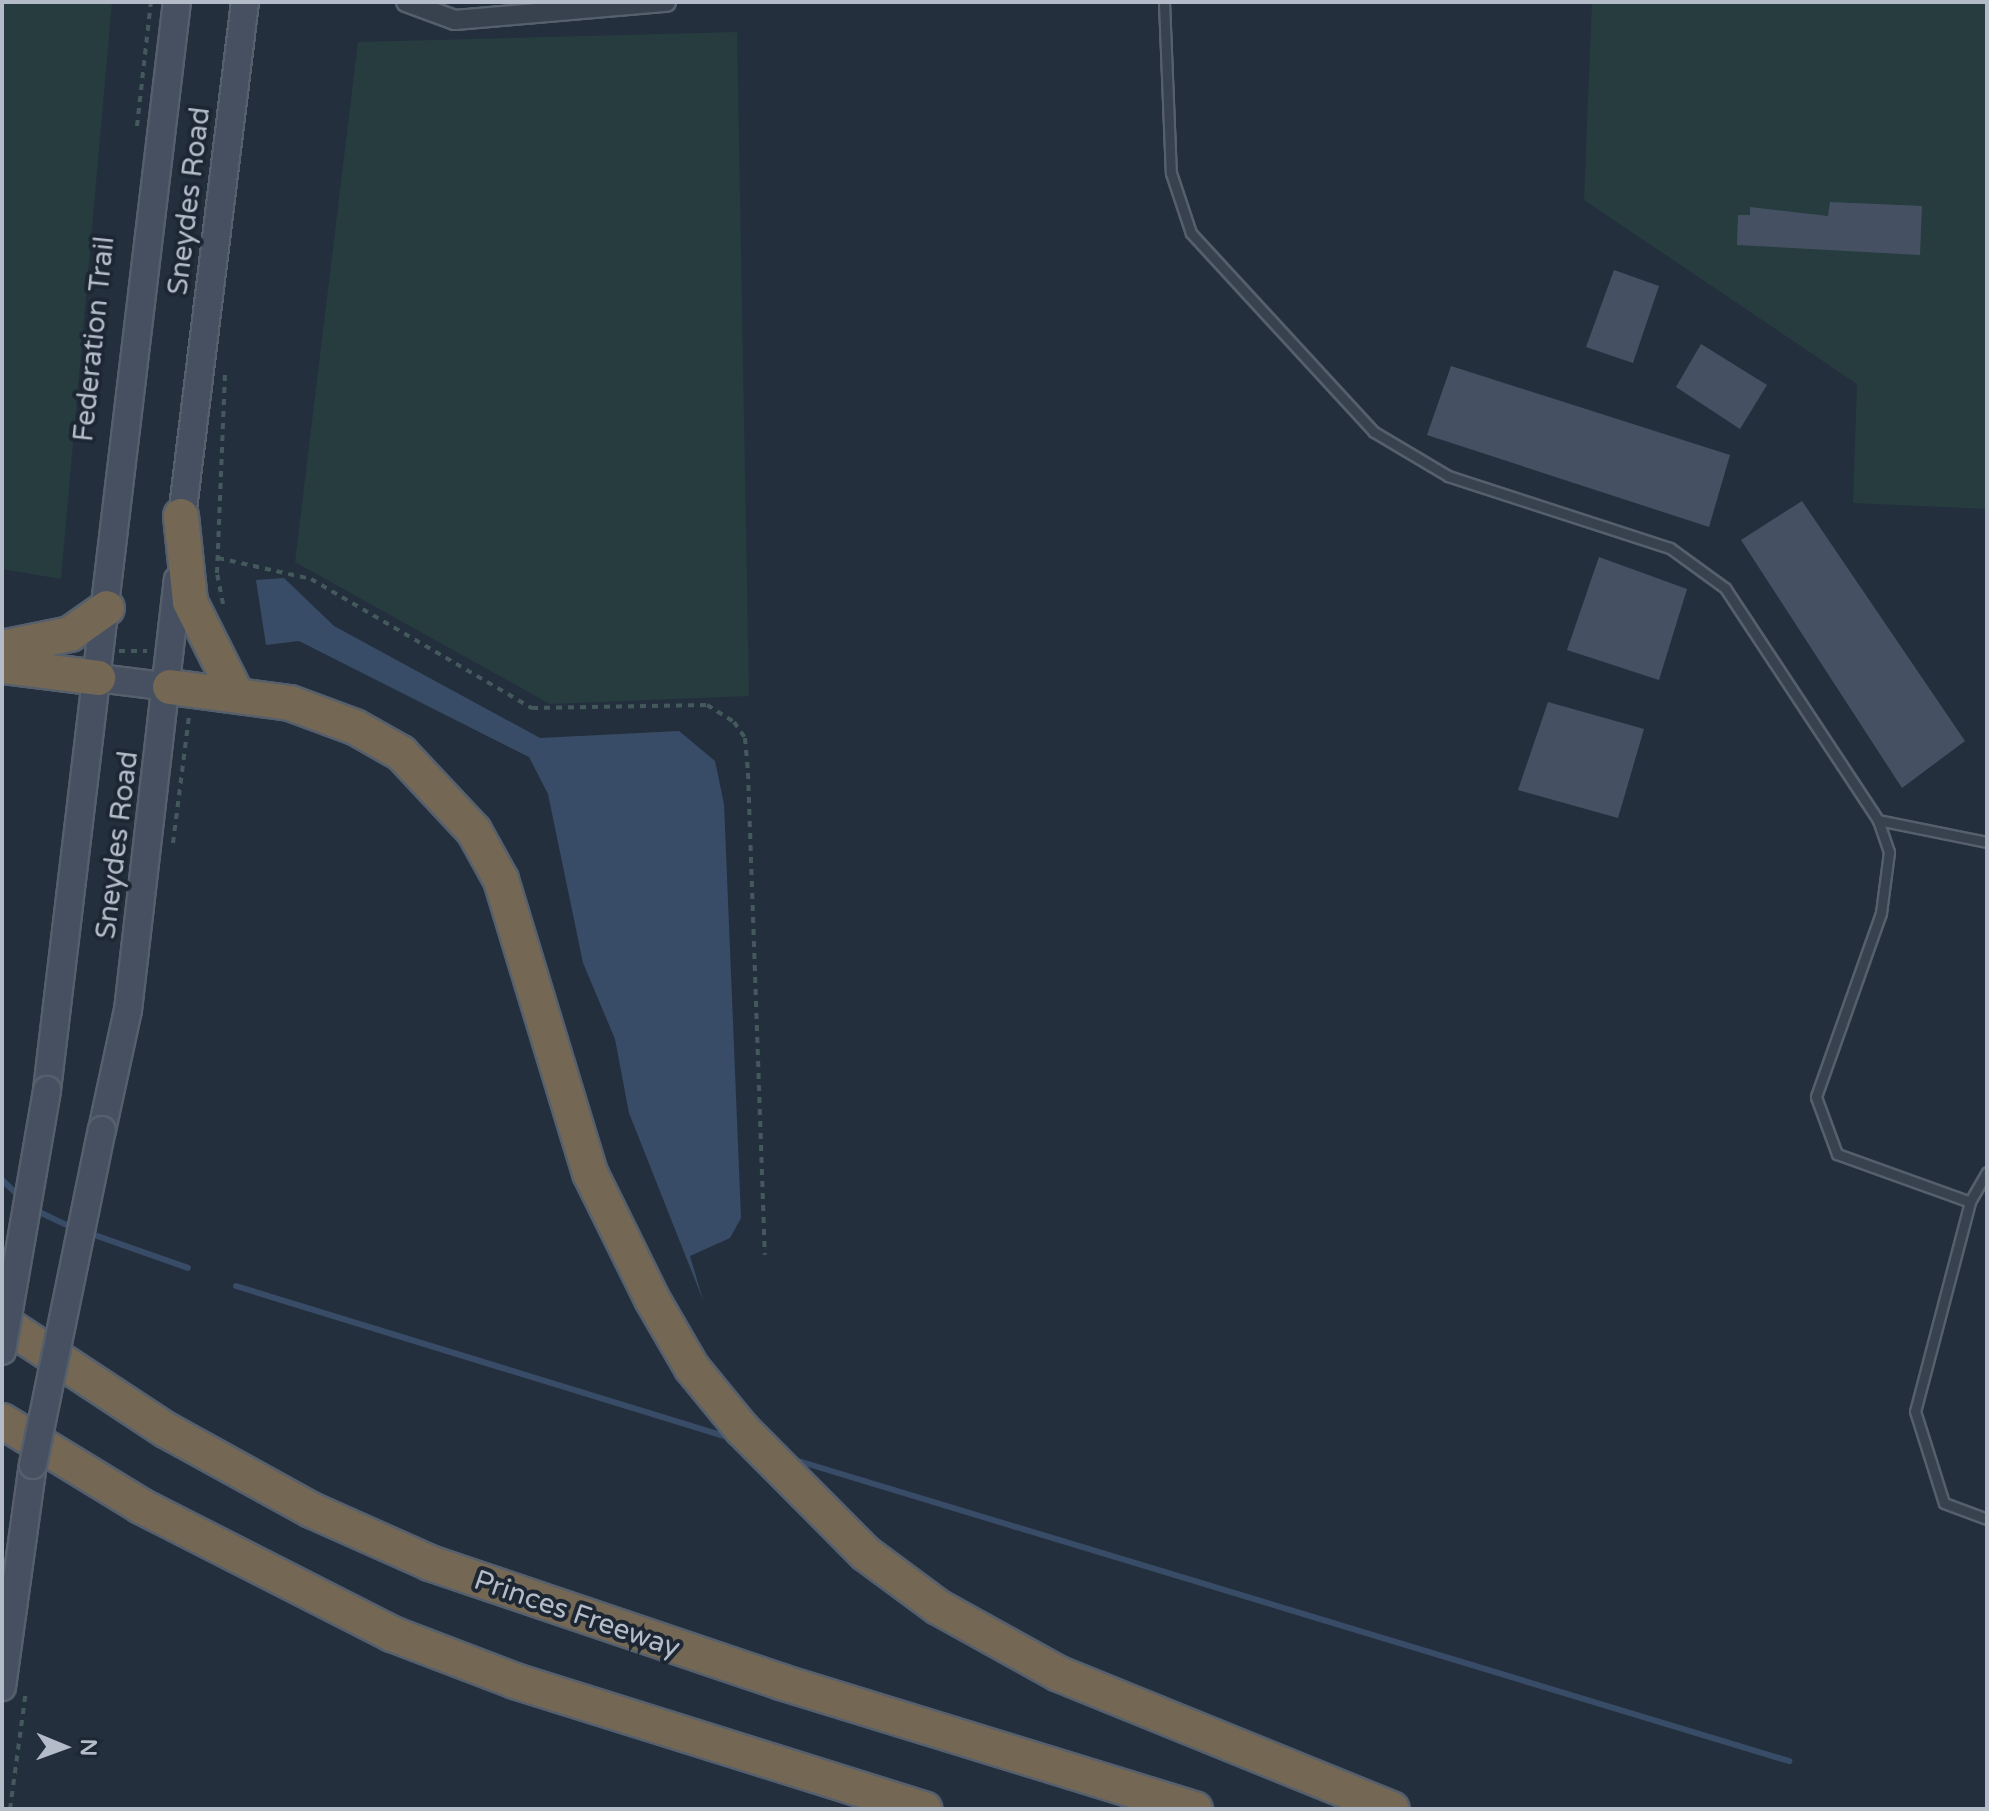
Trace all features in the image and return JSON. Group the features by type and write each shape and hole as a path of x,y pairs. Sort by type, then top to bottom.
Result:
{"highway":[{"path":"181,516 190,602 236,694"},
{"path":"2,648 70,634 107,608"},
{"path":"2,666 101,664"},
{"path":"172,670 236,694 303,708 401,753 474,831 501,880 590,1173 625,1246 692,1368 793,1485 865,1553 990,1638 1059,1674 1392,1809"},
{"name":"Princes Freeway","path":"2,1322 166,1430 311,1510 430,1563 766,1678 1195,1809"},
{"path":"2,1421 141,1506 392,1634 515,1681 924,1809"}],"main road":[{"name":"Sneydes Road","path":"2,1351 47,1090 101,664 177,2"},
{"name":"Sneydes Road","path":"2,1687 33,1465 128,1010 172,670 181,516 245,2"},
{"path":"101,664 172,670"}],"street":[{"path":"406,2 455,20 666,2"}],"lane":[{"path":"1164,2 1171,173 1191,233 1374,432 1409,459 1699,563 1725,588 1878,820 1889,852 1885,900 1816,1097 1837,1154 1970,1202"},
{"path":"1878,820 1987,842"},
{"path":"1987,1172 1970,1202 1915,1411 1944,1503 1987,1519"}],"path":[{"path":"136,135 151,2"},
{"path":"217,558 311,579 532,708 707,705 734,722 745,738 748,773 765,1255"},
{"path":"101,664 172,670"}],"green space":[{"path":"2,2 112,2 61,579 2,569"},
{"path":"1592,2 1987,2 1987,509 1853,503 1857,384 1584,200"},
{"path":"737,32 749,696 550,704 295,562 358,42"}],"water":[{"path":"284,578 334,626 540,738 679,731 715,761 724,804 741,1218 730,1238 690,1256 703,1300 629,1113 615,1039 583,963 548,794 529,757 299,641 266,645 256,580"}],"building":[{"path":"1830,202 1922,206 1920,255 1737,245 1738,215 1750,215 1750,207 1828,216"},
{"path":"1614,270 1659,286 1633,363 1586,347"},
{"path":"1701,344 1767,385 1740,429 1676,387"},
{"path":"1451,366 1730,455 1709,527 1427,435"},
{"path":"1802,501 1965,741 1902,788 1741,540"},
{"path":"1599,557 1687,589 1659,680 1567,650"},
{"path":"1548,702 1644,729 1618,818 1518,790"}],"waterway":[{"path":"2,1180 21,1198"},
{"path":"35,1210 75,1229"},
{"path":"86,1232 188,1268"},
{"path":"236,1286 724,1436"},
{"path":"795,1460 1789,1761"}]}
